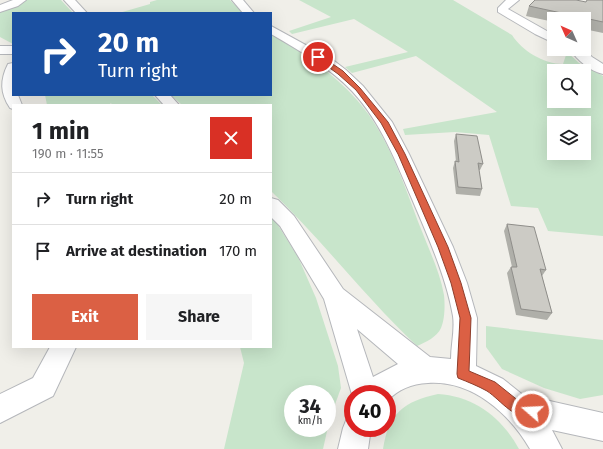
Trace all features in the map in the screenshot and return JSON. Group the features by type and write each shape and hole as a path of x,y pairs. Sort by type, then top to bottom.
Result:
{"street":[{"path":"0,9 21,0"},
{"path":"69,0 81,12"},
{"path":"237,0 248,12"},
{"path":"514,0 503,7 502,10 547,36"},
{"path":"272,30 328,63 341,73 358,89 384,122 401,154 440,240 456,283 466,318 463,374"},
{"path":"0,50 12,50"},
{"path":"0,61 12,56"},
{"path":"583,56 603,70"},
{"path":"12,70 6,82 14,104"},
{"path":"163,96 171,104"},
{"path":"272,206 287,221 335,296 362,385"},
{"path":"335,296 425,370"},
{"path":"0,409 43,387 62,348"},
{"path":"386,385 392,380 408,373 425,370 444,370 463,374 491,387 517,408 532,426 547,449"},
{"path":"517,408 603,426"},
{"path":"353,449 355,437"}],"green space":[{"path":"26,0 61,0 72,12 12,12 12,43 0,37 0,10"},
{"path":"157,0 230,0 242,12 122,12 150,4 150,2"},
{"path":"299,0 453,0 512,35 516,41 534,56 548,62 563,64 547,64 547,108 591,108 591,70 603,76 603,236 548,231 538,208 511,206 489,135 455,132 405,135 403,129 497,112 416,56 352,73 345,67 408,52 354,19 292,34 289,31 331,17"},
{"path":"272,35 317,63 338,80 368,114 387,145 402,178 434,261 440,278 445,307 441,328 434,337 417,346 272,192 272,104 181,104 172,96 272,96"},
{"path":"566,56 571,56 581,64 563,64"},
{"path":"45,96 153,96 161,104 111,103 47,104"},
{"path":"272,216 298,257 316,298 338,366 341,388 336,402 336,385 284,385 284,437 326,437 323,449 224,449 244,363 240,348 272,348"},
{"path":"486,326 603,340 603,395 580,399 544,388 502,369 486,347"},
{"path":"438,394 463,399 475,404 486,411 504,428 519,449 383,449 385,437 396,437 396,416 407,405"}],"building":[{"path":"535,0 576,0 586,2 587,0 603,0 603,22 591,19 591,12 557,12 529,6"},
{"path":"456,134 477,136 483,164 478,163 482,189 458,187 455,161 459,162"},
{"path":"507,224 534,227 546,270 540,269 552,313 521,309 511,267 517,267"}],"route":[{"path":"318,57 341,73 358,89 384,122 401,154 443,247 456,283 466,318 463,374 477,379 491,387 517,408 532,411"}]}
